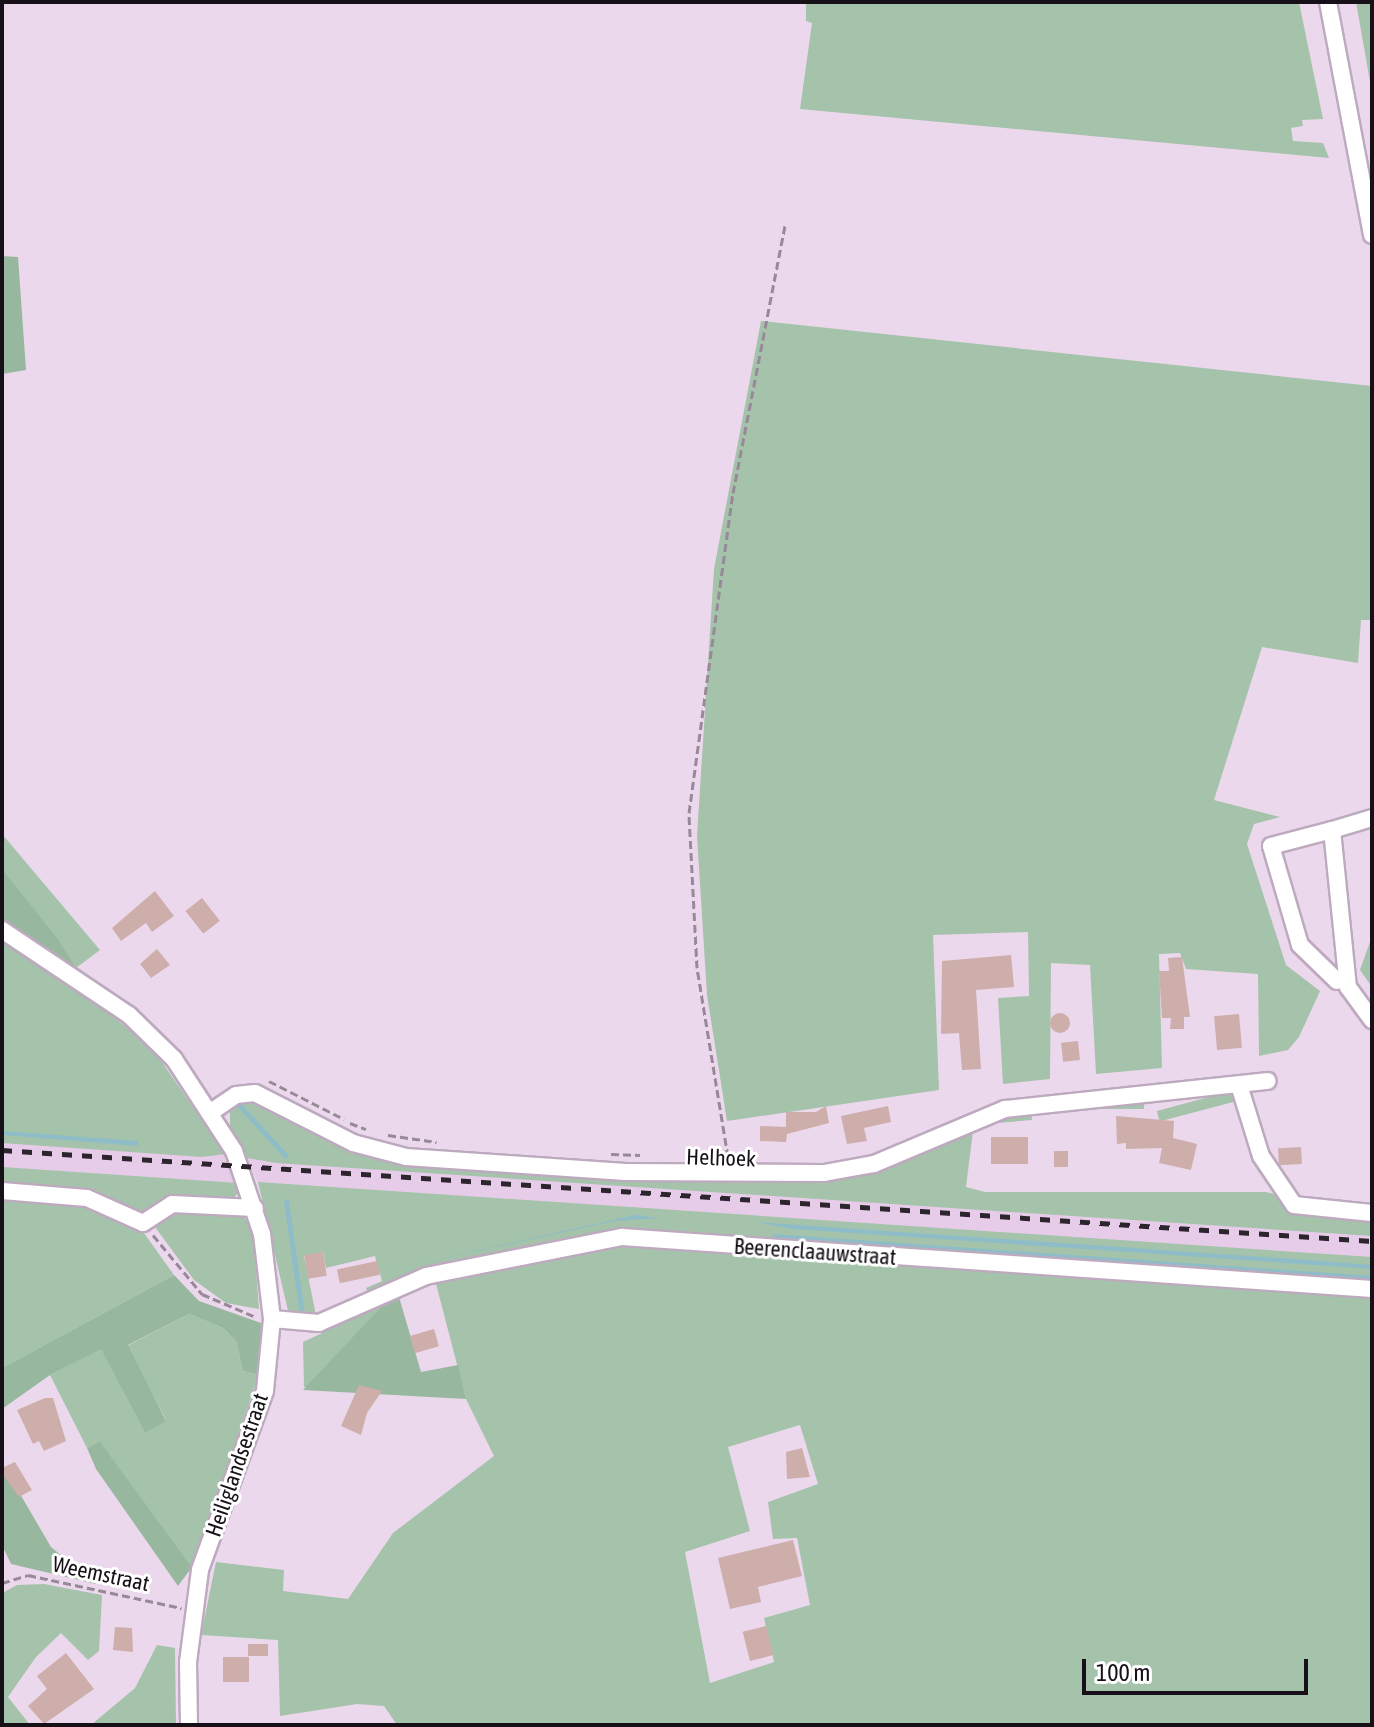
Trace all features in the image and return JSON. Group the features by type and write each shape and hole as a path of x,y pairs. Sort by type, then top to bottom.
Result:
{"street":[{"path":"1328,2 1372,235"},
{"path":"1337,981 1300,945 1271,846 1372,818"},
{"path":"1332,830 1348,987 1372,1020"},
{"name":"Heiliglandsestraat","path":"2,930 129,1015 174,1059 211,1112 242,1166 255,1208 268,1266 272,1319 265,1391 200,1570 193,1610 189,1725"},
{"name":"Helhoek","path":"211,1112 236,1095 255,1093 353,1143 406,1157 625,1172 824,1173 895,1157 1005,1109 1268,1081"},
{"path":"1239,1085 1261,1156 1294,1205 1372,1213"},
{"path":"2,1191 87,1198 143,1223 172,1204 255,1208"},
{"name":"Beerenclaauwstraat","path":"272,1319 319,1323 426,1276 622,1237 1372,1289"}],"path":[{"path":"728,1159 697,968 689,813 733,493 785,225"},
{"path":"261,1079 368,1130"},
{"path":"383,1134 451,1143"},
{"path":"598,1154 642,1155"},
{"name":"Helhoek","path":"714,1158 738,1160"},
{"path":"143,1223 202,1294 227,1309 272,1319"},
{"name":"Weemstraat","path":"2,1583 28,1575 193,1610"}],"shaded area":[{"path":"2,955 225,1154 237,1188 2,1184"},
{"path":"244,1153 985,1192 1266,1192 1372,1220 1372,1272 260,1188"}],"green space":[{"path":"806,2 1299,2 1323,119 1302,120 1303,126 1291,128 1293,141 1323,143 1329,158 800,109 812,23 806,21"},
{"path":"1356,2 1372,2 1372,93"},
{"path":"2,256 18,257 26,370 2,374"},
{"path":"761,321 1372,386 1372,620 1361,620 1358,663 1262,647 1214,800 1280,817 1254,824 1247,844 1286,965 1320,991 1299,1037 1288,1050 1259,1056 1258,974 1186,969 1180,953 1159,954 1162,1068 1096,1074 1090,965 1051,963 1050,1079 1003,1084 998,998 1029,996 1028,932 933,935 939,1090 727,1121 707,995 697,836 714,569"},
{"path":"2,834 100,950 76,968 2,869"},
{"path":"2,869 57,938 76,968 2,920"},
{"path":"1372,936 1372,987 1360,970"},
{"path":"2,940 94,1001 153,1049 225,1154 202,1157 2,1143"},
{"path":"1235,1090 1238,1101 1160,1122 1157,1111"},
{"path":"257,1100 351,1149 809,1179 983,1122 1031,1110 1032,1120 985,1124 973,1131 966,1187 985,1192 1266,1192 1372,1220 1372,1236 276,1163 247,1158 230,1128 230,1107"},
{"path":"1041,1100 1144,1100 1144,1109 1041,1109"},
{"path":"2,1167 238,1183 241,1190 230,1202 165,1200 138,1213 2,1187"},
{"path":"258,1182 1372,1257 1372,1284 616,1232 425,1271 369,1294 366,1288 382,1281 375,1256 326,1268 323,1252 304,1256 316,1315 289,1315"},
{"path":"2,1196 76,1201 139,1226 174,1275 2,1368"},
{"path":"168,1211 243,1216 253,1229 259,1309 226,1303 194,1280 155,1227"},
{"path":"620,1242 1372,1294 1372,1725 397,1725 384,1706 357,1704 280,1716 278,1640 201,1635 216,1562 284,1570 283,1591 348,1599 393,1533 494,1456 466,1399 436,1284","holes":["800,1425 818,1484 768,1502 773,1539 797,1538 810,1605 764,1618 774,1662 710,1683 685,1552 750,1531 728,1447"]},
{"path":"174,1275 199,1301 261,1323 259,1375 243,1371 236,1341 223,1328 189,1314 128,1345 166,1421 145,1433 101,1349 50,1375 2,1409 2,1368"},
{"path":"399,1297 421,1372 458,1365 466,1399 303,1390 384,1304"},
{"path":"384,1304 311,1387 304,1387 303,1342"},
{"path":"189,1314 223,1328 236,1341 243,1371 259,1375 192,1567 100,1443 87,1448 50,1375 101,1348 145,1433 166,1420 127,1346"},
{"path":"100,1442 192,1567 178,1586 96,1469 87,1448"},
{"path":"2,1463 51,1547 96,1584 11,1564 2,1545"},
{"path":"44,1584 102,1595 99,1651 88,1660 61,1633 36,1657 8,1697 30,1725 2,1725 2,1593 17,1585"},
{"path":"157,1645 175,1648 176,1724 91,1725 135,1688"}],"water":[{"path":"2,1131 138,1141 138,1146 2,1135"},
{"path":"635,1215 660,1218 614,1221 388,1271"},
{"path":"756,1222 1309,1260 1372,1265 1372,1269 792,1229"},
{"path":"773,1234 1372,1276 1371,1280 773,1238"}],"building":[{"path":"155,891 174,916 152,932 146,923 121,941 112,928"},
{"path":"202,898 220,921 203,934 185,911"},
{"path":"157,949 170,965 151,978 140,964"},
{"path":"1011,955 1014,987 976,990 981,1069 962,1070 959,1033 941,1034 942,961"},
{"path":"1182,957 1190,1017 1184,1017 1184,1029 1170,1029 1171,1018 1162,1018 1159,971 1169,971 1168,958"},
{"path":"1060,1013 1067,1016 1070,1023 1067,1030 1060,1033 1053,1030 1050,1023 1053,1016"},
{"path":"1239,1014 1242,1048 1217,1050 1214,1016"},
{"path":"1078,1041 1080,1060 1063,1062 1061,1043"},
{"path":"826,1106 829,1123 787,1134 786,1142 760,1141 760,1126 786,1127 786,1112 816,1112"},
{"path":"888,1106 891,1122 864,1128 867,1141 847,1144 841,1116"},
{"path":"1116,1116 1174,1121 1173,1138 1197,1144 1191,1170 1159,1163 1162,1148 1126,1149 1126,1143 1117,1144"},
{"path":"991,1137 1028,1137 1028,1164 991,1164"},
{"path":"1301,1147 1302,1164 1279,1165 1278,1148"},
{"path":"1054,1151 1068,1151 1068,1167 1054,1167"},
{"path":"323,1252 327,1276 308,1279 304,1255"},
{"path":"377,1261 380,1275 340,1283 337,1270"},
{"path":"434,1329 439,1346 415,1353 410,1336"},
{"path":"359,1385 382,1391 367,1413 361,1435 341,1426"},
{"path":"45,1398 53,1398 66,1441 44,1451 39,1441 33,1444 17,1410"},
{"path":"802,1448 810,1477 787,1479 786,1452"},
{"path":"15,1462 32,1490 19,1497 3,1475 4,1467"},
{"path":"793,1540 802,1576 758,1587 761,1602 730,1609 718,1558"},
{"path":"766,1626 773,1655 750,1661 743,1632"},
{"path":"115,1627 132,1628 133,1652 113,1650"},
{"path":"248,1644 268,1644 268,1656 248,1656"},
{"path":"66,1653 94,1689 44,1724 28,1706 47,1689 37,1676"},
{"path":"223,1657 249,1657 249,1682 223,1682"}],"waterway":[{"path":"240,1106 285,1155"},
{"path":"286,1201 301,1308"}],"railway":[{"path":"2,1150 1372,1241"}]}
